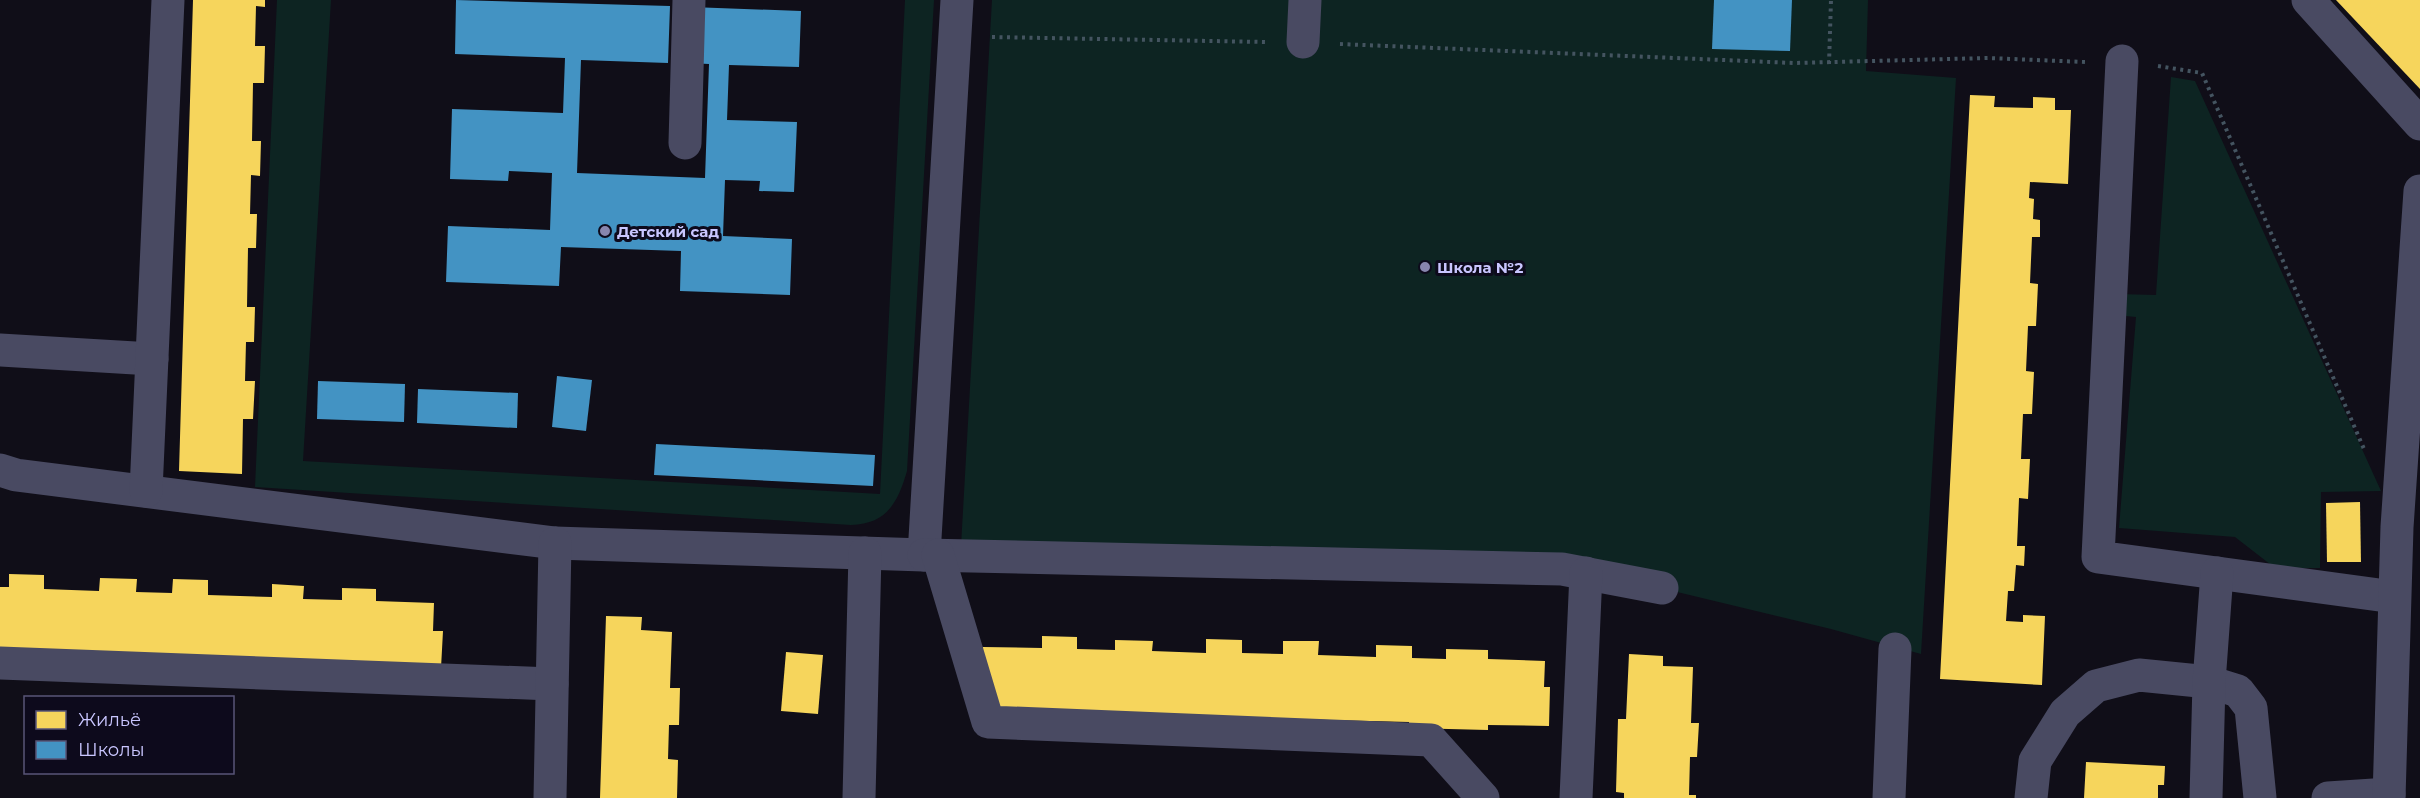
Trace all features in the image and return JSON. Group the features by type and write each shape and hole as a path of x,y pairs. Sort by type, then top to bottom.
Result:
{"lane":[{"path":"146,491 168,0"},
{"path":"685,143 689,0"},
{"path":"957,0 931,555 988,722 1431,740 1483,798"},
{"path":"1303,42 1305,0"},
{"path":"2308,0 2420,124"},
{"path":"2122,61 2098,557 2394,597"},
{"path":"2328,798 2389,796 2394,597 2408,557 2420,191"},
{"path":"0,350 152,360"},
{"path":"0,470 16,475 555,543 931,555 1562,569 1662,588"},
{"path":"550,798 555,543"},
{"path":"859,798 865,553"},
{"path":"1576,798 1586,573"},
{"path":"2206,798 2209,682 2217,573"},
{"path":"1889,798 1895,649"},
{"path":"0,663 552,684"},
{"path":"2031,798 2035,761 2065,713 2096,686 2139,675 2209,682 2238,691 2251,708 2260,798"}],"path":[{"path":"1829,64 1831,0"},
{"path":"955,37 1303,42 1829,64 1988,58 2063,62 2122,61 2202,72 2365,451"}],"green space":[{"path":"277,0 331,0 303,461 880,494 905,0 934,0 907,471 900,492 889,509 874,520 851,525 255,487"},
{"name":"Школа №2","path":"992,0 1868,0 1866,71 1956,78 1921,654 1831,629 1594,572 961,546"},
{"path":"2171,77 2195,81 2381,491 2321,492 2320,568 2275,568 2235,537 2119,528 2136,317 2115,315 2116,294 2156,295"}],"building: Жильё":[{"path":"193,0 265,0 265,7 256,6 255,46 265,46 264,83 253,83 252,141 261,141 260,176 251,175 250,214 257,214 256,248 248,248 247,307 255,307 254,342 246,342 245,381 255,381 253,419 243,419 242,474 179,471"},
{"path":"2336,0 2420,0 2420,89"},
{"path":"1970,95 1995,96 1994,107 2033,108 2033,97 2055,98 2055,110 2071,110 2068,184 2030,182 2029,198 2034,199 2033,219 2040,220 2040,237 2032,237 2030,283 2038,284 2036,326 2028,326 2026,371 2034,372 2032,414 2023,414 2021,459 2030,459 2028,499 2019,498 2017,546 2025,546 2024,566 2016,565 2014,591 2008,591 2006,621 2023,622 2023,615 2045,616 2042,685 1940,679"},
{"path":"2360,502 2361,562 2327,562 2326,503"},
{"path":"9,574 44,575 44,589 99,591 100,578 137,579 136,592 172,593 173,579 208,580 208,595 272,597 272,584 304,586 303,599 342,600 342,588 376,589 376,601 434,603 433,631 443,631 441,668 0,652 0,587 9,587"},
{"path":"606,616 642,617 641,630 672,632 670,688 680,688 679,725 669,725 668,759 678,760 677,798 600,798"},
{"path":"1042,636 1077,637 1077,649 1115,650 1115,640 1153,641 1152,651 1206,653 1206,639 1242,640 1242,653 1283,654 1283,641 1319,641 1318,655 1376,657 1376,645 1412,646 1412,658 1446,659 1446,649 1488,650 1488,659 1545,661 1544,687 1550,687 1549,726 1488,725 1488,730 1409,728 1409,722 981,711 983,647 1042,648"},
{"path":"786,652 823,655 818,714 781,711"},
{"path":"1629,654 1663,656 1663,666 1693,667 1691,723 1699,723 1697,757 1690,757 1689,795 1696,795 1696,798 1624,798 1624,793 1616,792 1618,719 1626,719"},
{"path":"2086,762 2165,766 2164,785 2158,785 2158,798 2084,798"}],"building: Школы":[{"path":"456,0 670,6 668,63 581,60 577,173 705,178 709,64 689,63 691,7 801,11 799,67 729,65 727,120 797,122 794,192 759,191 760,181 725,180 723,236 792,239 790,295 680,291 681,251 561,247 559,286 446,282 448,226 550,230 552,173 509,171 508,181 450,179 452,109 563,113 565,58 455,54"},
{"path":"1714,0 1792,0 1790,51 1712,49"},
{"path":"557,376 592,380 586,431 552,427"},
{"path":"318,381 405,384 404,422 317,419"},
{"path":"418,389 518,393 517,428 417,423"},
{"path":"656,444 875,455 873,486 654,475"}],"place":[{"name":"Детский сад","path":"605,231"},
{"name":"Школа №2","path":"1425,267"}]}
